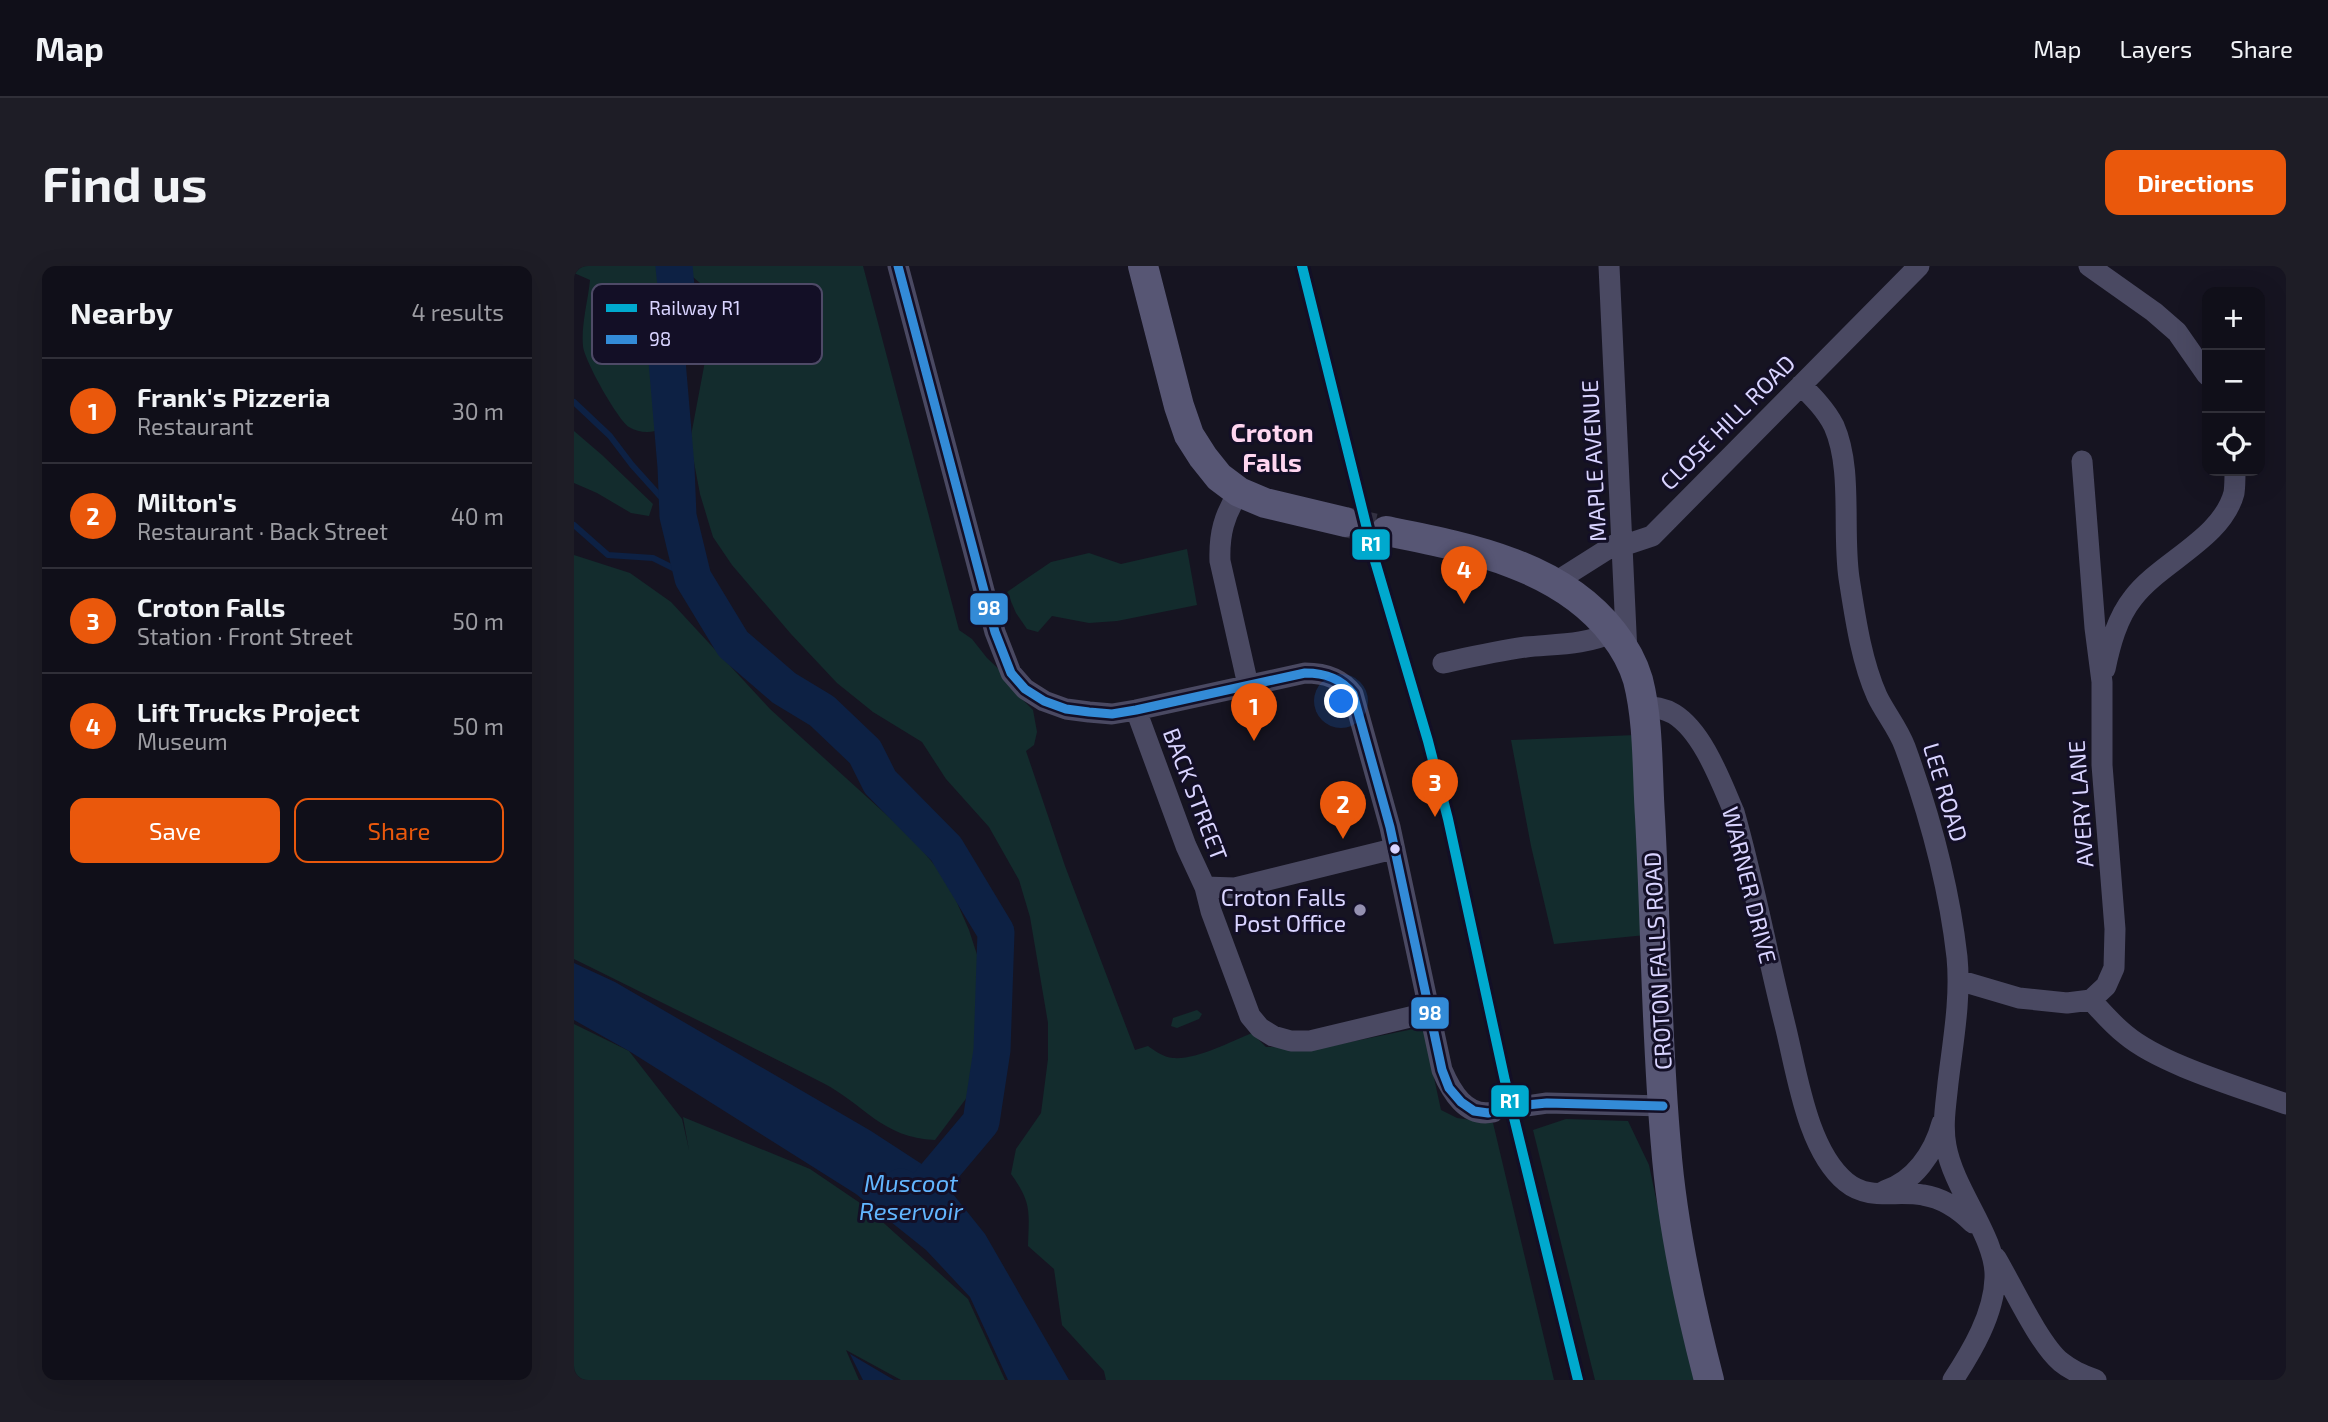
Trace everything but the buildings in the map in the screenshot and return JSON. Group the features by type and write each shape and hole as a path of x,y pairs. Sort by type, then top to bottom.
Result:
{"main road":[{"path":"1143,266 1189,435 1203,457 1219,477 1239,492 1265,503 1345,522"},
{"path":"1386,531 1491,555 1554,583 1593,612 1620,643 1637,679 1643,706"},
{"name":"CROTON FALLS ROAD","path":"1643,706 1663,1106 1670,1192 1679,1249 1709,1380"}],"street":[{"name":"BACK STREET","path":"898,266 995,632 1011,673 1025,689 1044,701 1066,709 1112,714 1136,710 1186,846 1205,887 1235,888 1393,849"},
{"name":"MAPLE AVENUE","path":"1609,266 1622,540 1620,643"},
{"name":"CLOSE HILL ROAD","path":"1554,583 1622,540 1631,543 1652,536 1919,266"},
{"path":"2089,266 2154,312 2176,332 2202,367"},
{"name":"LEE ROAD","path":"1801,385 1822,406 1834,426 1841,449 1849,577 1862,646 1878,698 1905,746 1936,849 1953,935 1958,980 1945,1108 1946,1148 1962,1194 1980,1229 2051,1351 2076,1373 2096,1380"},
{"name":"AVERY LANE","path":"2082,461 2095,628 2102,682 2102,765 2115,950 2114,968 2106,986 2091,1000"},
{"path":"2102,682 2114,637 2132,598 2152,578 2201,539 2222,517 2234,493 2235,476"},
{"path":"1239,492 1222,522 1219,541 1231,634 1248,685"},
{"path":"1443,663 1523,648 1599,639 1620,643"},
{"path":"1136,710 1305,673 1321,673 1345,685 1353,694 1390,827 1442,1070 1449,1088 1461,1102 1474,1111 1493,1112"},
{"name":"WARNER DRIVE","path":"1643,706 1660,707 1675,714 1691,729 1719,776 1734,812 1813,1129 1826,1158 1844,1181 1858,1191 1923,1195 1944,1201 1963,1213 1980,1229"},
{"path":"1205,887 1211,911 1249,1014 1260,1028 1273,1036 1291,1041 1310,1041 1431,1012"},
{"path":"1958,980 2019,998 2045,1002 2091,1000 2127,1036 2145,1047 2175,1062 2286,1104"},
{"path":"1519,1107 1548,1103 1663,1106"},
{"path":"1875,1194 1891,1189 1909,1178 1926,1160 1938,1137 1945,1108"},
{"path":"1953,1380 1968,1357 1993,1296 1995,1265 1992,1251"}],"green space":[{"path":"574,266 662,266 661,284 592,284 592,364 654,364 657,379 655,431 642,432 629,427 617,413 595,376 583,346 590,280 574,273"},
{"path":"685,266 863,266 959,630 972,639 1033,710 1037,732 1034,745 1026,751 1065,866 1135,1050 1148,1046 1159,1054 1182,1058 1213,1050 1252,1033 1266,1047 1321,1048 1423,1027 1441,1110 1457,1118 1493,1123 1554,1380 1106,1380 1104,1371 1062,1325 1054,1269 1028,1246 1028,1208 1023,1193 1011,1174 1016,1149 1041,1113 1048,1059 1048,1023 1030,917 1019,880 989,827 946,779 922,742 873,712 837,683 732,565 713,537 700,494 690,441 704,364 822,364 822,284 701,284 686,271"},
{"path":"574,431 653,504 649,516 631,513 574,483"},
{"path":"1187,549 1197,605 1117,621 1089,623 1052,616 1038,632 1027,629 1007,592 1051,562 1089,553 1121,564"},
{"path":"574,555 630,573 671,602 770,709 912,838 947,880 969,930 981,967 983,1037 974,1088 935,1140 917,1138 887,1127 823,1083 574,959"},
{"path":"1636,735 1646,935 1554,944 1531,846 1511,740"},
{"path":"1197,1010 1202,1014 1199,1019 1177,1028 1171,1026 1173,1018"},
{"path":"574,1024 629,1051 682,1119 689,1150 683,1117 810,1169 866,1207 968,1299 1005,1380 901,1380 846,1350 859,1380 574,1380"},
{"path":"1566,1119 1628,1121 1649,1165 1694,1380 1595,1380 1533,1130"}],"water":[{"name":"Muscoot Reservoir","path":"574,963 615,982 871,1131 937,1174 985,1234 1069,1380 1008,1380 970,1297 926,1250 856,1194 629,1051 574,1020"},
{"path":"850,1354 894,1380 863,1380"}],"waterway":[{"path":"674,266 676,284"},
{"name":"Muscoot Reservoir","path":"667,364 678,516 693,578 733,644 784,688 822,711 865,752 880,782 946,849 996,932 992,1050 981,1122 917,1198 901,1187"},
{"path":"574,402 610,436 678,516"},
{"path":"574,525 608,555 653,558 693,578"}],"tunnel":[{"path":"1345,522 1386,531"}],"rail line":[{"name":"R1","path":"1302,266 1375,561 1448,819 1505,1081 1578,1380"}],"transit line":[{"name":"98","path":"898,266 995,632 1011,673 1025,689 1044,701 1066,709 1112,714 1305,673 1326,675 1338,680 1353,694 1390,827 1442,1070 1449,1088 1461,1102 1474,1111 1488,1113 1547,1103 1663,1106"}],"place":[{"name":"Lift Trucks Project","path":"1464,604"},
{"name":"Frank's Pizzeria","path":"1254,741"},
{"name":"Croton Falls","path":"1435,817"},
{"name":"Milton's","path":"1343,839"},
{"name":"Croton Falls Post Office","path":"1360,910"}],"district":[{"name":"Croton Falls","path":"1272,446"}]}
